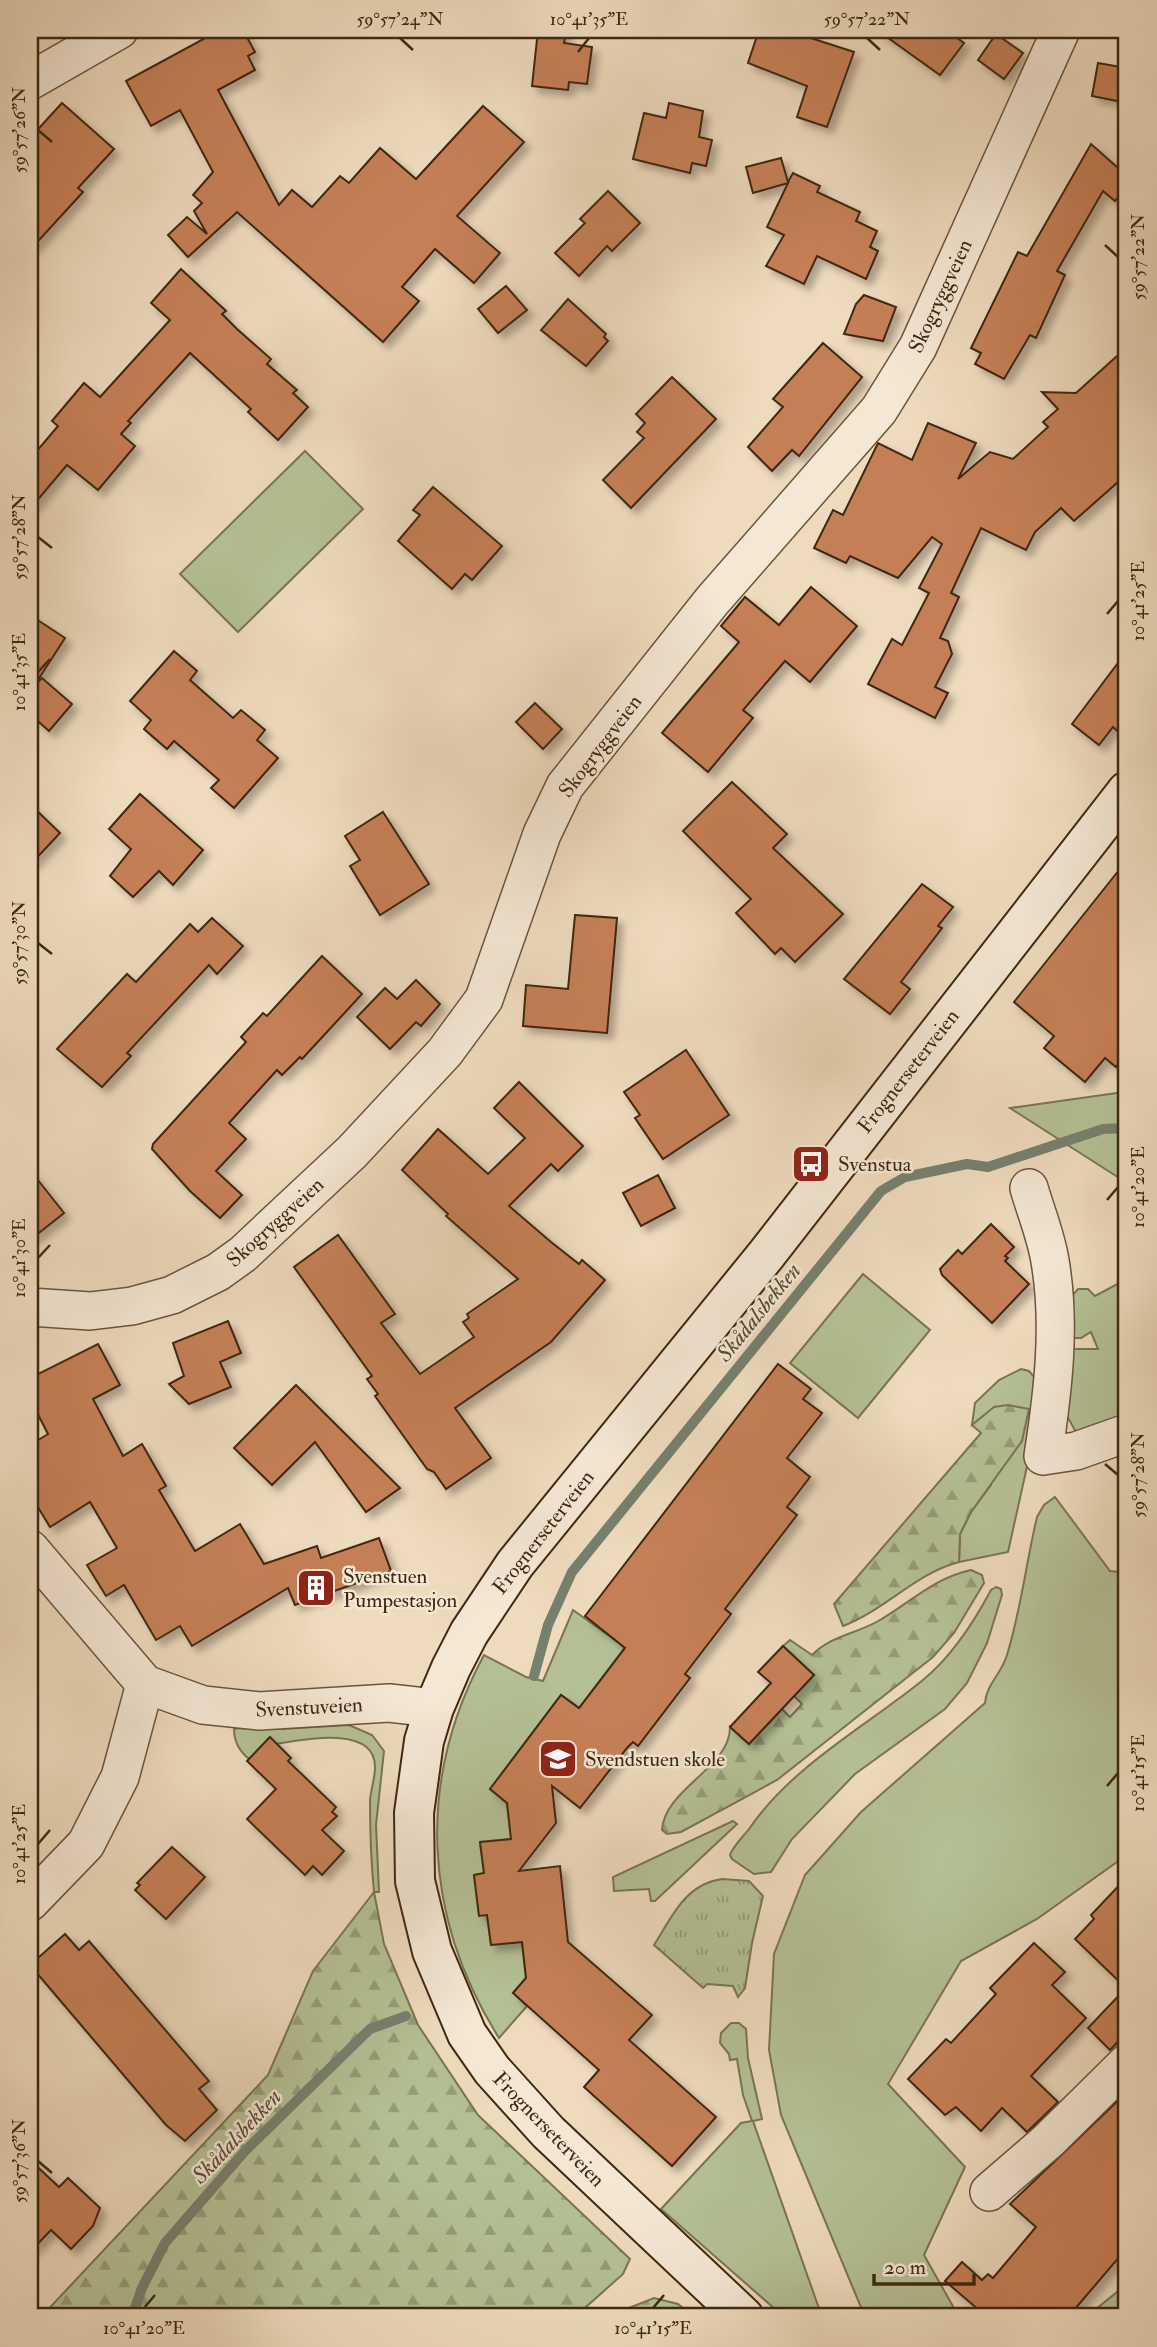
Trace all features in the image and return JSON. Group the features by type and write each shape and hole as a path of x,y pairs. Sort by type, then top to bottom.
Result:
{"main road":[{"name":"Frognerseterveien","path":"744,2317 548,2132 492,2070 467,2034 432,1951 415,1881 412,1849 415,1800 418,1773 434,1708 469,1633 515,1564 766,1255 1127,791"}],"street":[{"path":"30,81 119,30"},
{"name":"Skogryggveien","path":"30,1307 90,1311 132,1306 172,1295 218,1272 243,1254 352,1152 445,1052 484,999 542,834 565,786 712,600 879,410 918,346 1061,30"},
{"path":"1029,1188 1050,1261 1054,1309 1051,1404 1043,1456 1086,1449 1127,1433"},
{"name":"Svenstuveien","path":"30,1549 145,1684 203,1705 259,1711 389,1703 434,1708"},
{"path":"30,1902 86,1844 120,1777 145,1684"},
{"path":"989,2192 1127,2063"}],"green space":[{"path":"305,451 363,509 238,632 180,574"},
{"path":"1127,1091 1127,1183 1010,1108 1124,1092"},
{"path":"863,1274 930,1330 858,1418 790,1363"},
{"path":"1127,1279 1127,1424 1077,1434 1067,1416 1069,1349 1098,1349 1091,1332 1081,1338 1070,1338 1069,1299 1078,1289 1088,1289 1095,1296"},
{"path":"1021,1369 1029,1371 1035,1378 1028,1462 1008,1552 959,1562 960,1534 971,1512 991,1485 995,1407 972,1425 975,1403 999,1380"},
{"path":"1008,1405 1029,1409 1022,1441 971,1512 960,1534 959,1562 929,1574 873,1611 843,1626 834,1604 981,1433 972,1425 994,1407"},
{"path":"1055,1497 1110,1571 1127,1573 1127,1849 1117,1862 1037,1919 961,1961 888,2084 965,2167 924,2255 959,2317 865,2317 781,2115 769,2050 774,1954 805,1875 861,1812 985,1703 988,1690 1005,1661 1012,1638 1037,1517 1044,1505"},
{"path":"971,1570 982,1575 984,1583 954,1633 933,1657 777,1780 681,1832 667,1834 662,1830 666,1815 674,1802 720,1754 730,1727 749,1744 782,1709 790,1717 802,1704 794,1696 814,1675 783,1646 790,1640 812,1655 828,1643 880,1620 934,1585"},
{"path":"996,1587 1001,1589 1002,1595 987,1643 967,1683 945,1709 855,1774 792,1839 771,1872 754,1874 732,1859 730,1855 736,1845 766,1806 786,1786 830,1748 923,1680 943,1661 991,1590"},
{"path":"573,1610 625,1647 579,1708 561,1695 490,1789 507,1803 511,1839 480,1843 484,1873 474,1875 479,1915 487,1915 491,1945 522,1942 526,1978 513,1993 527,2006 499,2038 474,1992 455,1945 443,1897 438,1848 439,1800 447,1751 462,1703 484,1655 526,1677 543,1681"},
{"path":"349,1725 372,1735 384,1751 376,1825 379,1892 374,1892 371,1858 370,1800 375,1767 372,1754 363,1745 351,1740 319,1738 276,1744 269,1738 249,1759 242,1753 234,1734 234,1729 239,1728 280,1729"},
{"path":"733,1821 737,1824 655,1901 651,1901 649,1889 614,1891 613,1877"},
{"path":"722,1879 749,1881 763,1896 745,1988 738,1997 733,1986 707,1984 703,1988 654,1945 689,1895 698,1887"},
{"path":"374,1892 384,1944 418,2025 478,2115 630,2259 623,2274 578,2314 569,2317 41,2317 268,2075 313,1971"},
{"path":"731,2023 739,2023 746,2029 748,2058 762,2119 753,2121 822,2317 784,2317 661,2209 741,2123 752,2121 743,2095 737,2059 730,2060 729,2054 720,2043 721,2033"},
{"path":"1127,2284 1127,2317 1086,2317"},
{"path":"654,2298 678,2304 694,2317 606,2317"}],"building":[{"path":"220,30 243,30 255,52 248,56 255,70 218,90 279,205 292,190 312,207 340,176 349,183 380,148 416,179 483,106 524,142 457,216 500,253 474,283 435,249 402,287 419,301 383,342 237,212 188,257 168,235 187,217 207,234 194,211 202,203 193,195 213,172 180,110 151,126 126,81"},
{"path":"538,30 566,30 564,43 592,47 587,84 569,82 568,90 532,86"},
{"path":"764,30 786,30 854,52 827,127 797,117 807,86 748,63 757,36 762,37"},
{"path":"877,30 946,30 964,43 940,75"},
{"path":"996,34 1023,53 1004,79 978,60"},
{"path":"1098,63 1127,68 1127,103 1092,96"},
{"path":"62,103 114,149 78,188 83,192 30,250 30,138"},
{"path":"669,103 703,111 699,137 712,140 706,166 692,163 690,173 633,159 644,113 666,118"},
{"path":"1091,144 1127,176 1127,187 1115,201 1103,191 1057,271 1065,275 1036,338 1030,335 1004,379 975,364 981,353 971,348 1018,252 1027,256"},
{"path":"781,158 788,182 793,173 820,186 817,192 860,212 856,221 877,231 870,247 878,251 866,279 817,256 804,284 766,266 784,235 767,227 788,183 753,193 746,167"},
{"path":"608,191 640,223 612,251 607,246 579,276 555,253 585,223 580,219"},
{"path":"181,269 226,311 222,314 237,329 271,359 267,364 297,390 293,393 308,407 278,440 248,412 251,409 190,353 128,421 131,423 121,434 135,446 98,490 67,465 30,509 30,459 58,426 52,421 84,383 100,397 170,320 151,303"},
{"path":"506,286 527,310 498,333 478,309"},
{"path":"864,295 896,307 883,341 844,334 856,304"},
{"path":"568,299 606,334 604,337 608,341 586,366 541,330"},
{"path":"823,343 862,377 799,456 792,450 772,471 748,447 783,407 773,399"},
{"path":"1127,347 1127,474 1074,521 1061,508 1035,532 1026,550 981,528 951,593 959,597 940,638 948,641 952,654 935,687 948,693 935,718 868,684 892,639 902,645 929,593 919,588 942,544 932,537 898,578 850,556 846,563 814,548 833,510 843,515 878,443 912,460 928,423 976,443 958,479 990,452 1013,459 1048,427 1043,422 1058,409 1042,392 1076,393"},
{"path":"672,377 716,419 631,508 603,480 644,438 637,432 645,423 636,414"},
{"path":"433,487 502,546 472,580 465,574 452,589 398,541 420,515 413,510"},
{"path":"811,587 857,626 810,682 785,661 743,710 753,718 708,772 662,733 739,642 721,626 745,597 779,625"},
{"path":"30,615 65,638 34,686 42,678 72,704 49,731 30,714"},
{"path":"174,651 197,671 190,680 233,718 241,710 265,730 257,740 278,758 234,808 211,788 219,780 174,741 167,749 144,729 151,720 130,701"},
{"path":"1127,651 1127,740 1113,727 1099,745 1072,724"},
{"path":"535,703 562,729 543,749 516,722"},
{"path":"732,782 787,834 773,848 843,914 795,962 781,948 775,954 736,913 751,899 683,831"},
{"path":"140,794 203,850 173,885 159,871 133,897 110,876 131,849 109,829"},
{"path":"30,804 60,833 30,865"},
{"path":"383,812 429,884 380,915 350,866 360,860 345,836"},
{"path":"1127,860 1127,1054 1116,1067 1105,1058 1085,1082 1044,1048 1054,1036 1014,1002"},
{"path":"922,884 953,907 938,926 942,928 901,982 910,989 890,1014 844,979"},
{"path":"575,915 617,918 607,1033 523,1026 526,985 568,989"},
{"path":"212,918 243,946 217,974 209,965 127,1053 131,1056 102,1087 57,1049 127,974 136,982 190,924 198,932"},
{"path":"322,956 362,994 302,1059 300,1057 282,1075 277,1070 229,1123 246,1139 216,1171 242,1195 220,1218 190,1191 152,1149 153,1144 246,1042 241,1037 263,1013 267,1016"},
{"path":"416,980 440,1004 421,1026 416,1022 390,1049 357,1017 385,988 397,999"},
{"path":"686,1050 729,1115 663,1159 635,1118 640,1115 624,1092"},
{"path":"519,1082 583,1146 558,1171 551,1164 509,1206 579,1264 582,1260 605,1280 551,1342 455,1408 491,1458 446,1489 434,1472 427,1469 375,1396 378,1394 367,1379 372,1376 294,1267 338,1235 395,1314 381,1323 420,1374 474,1337 463,1322 469,1318 467,1314 518,1279 446,1216 448,1214 402,1170 438,1129 488,1174 525,1138 494,1108"},
{"path":"30,1170 64,1213 30,1240"},
{"path":"658,1175 675,1208 641,1226 623,1193"},
{"path":"991,1224 1014,1247 1005,1256 1008,1258 1005,1261 1029,1284 992,1323 942,1275 940,1269 958,1250 962,1254"},
{"path":"228,1321 241,1353 220,1362 231,1387 189,1404 169,1384 184,1376 173,1343"},
{"path":"98,1344 120,1385 93,1399 123,1456 142,1444 166,1486 159,1490 195,1551 240,1524 264,1564 317,1546 321,1558 379,1538 391,1571 295,1605 288,1588 192,1646 180,1626 156,1640 124,1585 106,1596 87,1565 117,1548 90,1502 50,1527 30,1494 30,1445 48,1434 30,1399 30,1378"},
{"name":"Svendstuen skole","path":"778,1364 811,1389 803,1399 822,1413 787,1458 810,1477 787,1507 797,1515 725,1609 731,1614 685,1674 690,1678 638,1746 633,1742 627,1748 580,1808 552,1786 556,1823 519,1871 560,1866 568,1942 652,2015 629,2040 716,2117 672,2166 584,2087 599,2070 513,1993 526,1978 522,1942 491,1945 487,1915 479,1916 474,1875 484,1873 480,1842 511,1839 507,1803 490,1789 561,1695 579,1708 625,1648 585,1616"},
{"path":"296,1385 400,1488 366,1512 315,1442 272,1485 234,1448"},
{"path":"783,1646 814,1675 749,1744 730,1727 771,1683 758,1672"},
{"path":"270,1737 291,1758 288,1761 336,1807 332,1812 337,1816 322,1830 344,1851 322,1875 313,1866 305,1875 247,1819 276,1789 247,1761"},
{"path":"172,1847 205,1877 166,1919 135,1890 140,1885 137,1883"},
{"path":"1127,1877 1127,2032 1110,2050 1088,2028 1126,1988 1075,1939 1094,1919 1091,1915"},
{"path":"65,1934 79,1950 89,1941 209,2081 199,2089 217,2110 185,2141 166,2125 30,1965"},
{"path":"1034,1943 1065,1972 1052,1985 1086,2018 1031,2076 1058,2102 1027,2132 1002,2108 981,2131 956,2107 945,2115 908,2079 946,2039 951,2043 996,1994 990,1988"},
{"path":"1127,2092 1127,2248 1068,2317 987,2317 945,2281 962,2262 982,2280 988,2274 993,2278 1036,2227 1010,2204"},
{"path":"30,2160 59,2187 68,2178 100,2208 93,2226 71,2249 51,2230 30,2252"}],"waterway":[{"name":"Skådalsbekken","path":"534,1676 548,1625 572,1572 881,1191 905,1177 967,1164 988,1167 1103,1129 1127,1128"},
{"name":"Skådalsbekken","path":"132,2317 142,2288 165,2243 245,2151 370,2029 406,2016"}],"place":[{"name":"Svenstua","path":"811,1164"},
{"name":"Svenstuen Pumpestasjon","path":"316,1588"},
{"name":"Svendstuen skole","path":"558,1759"}]}
